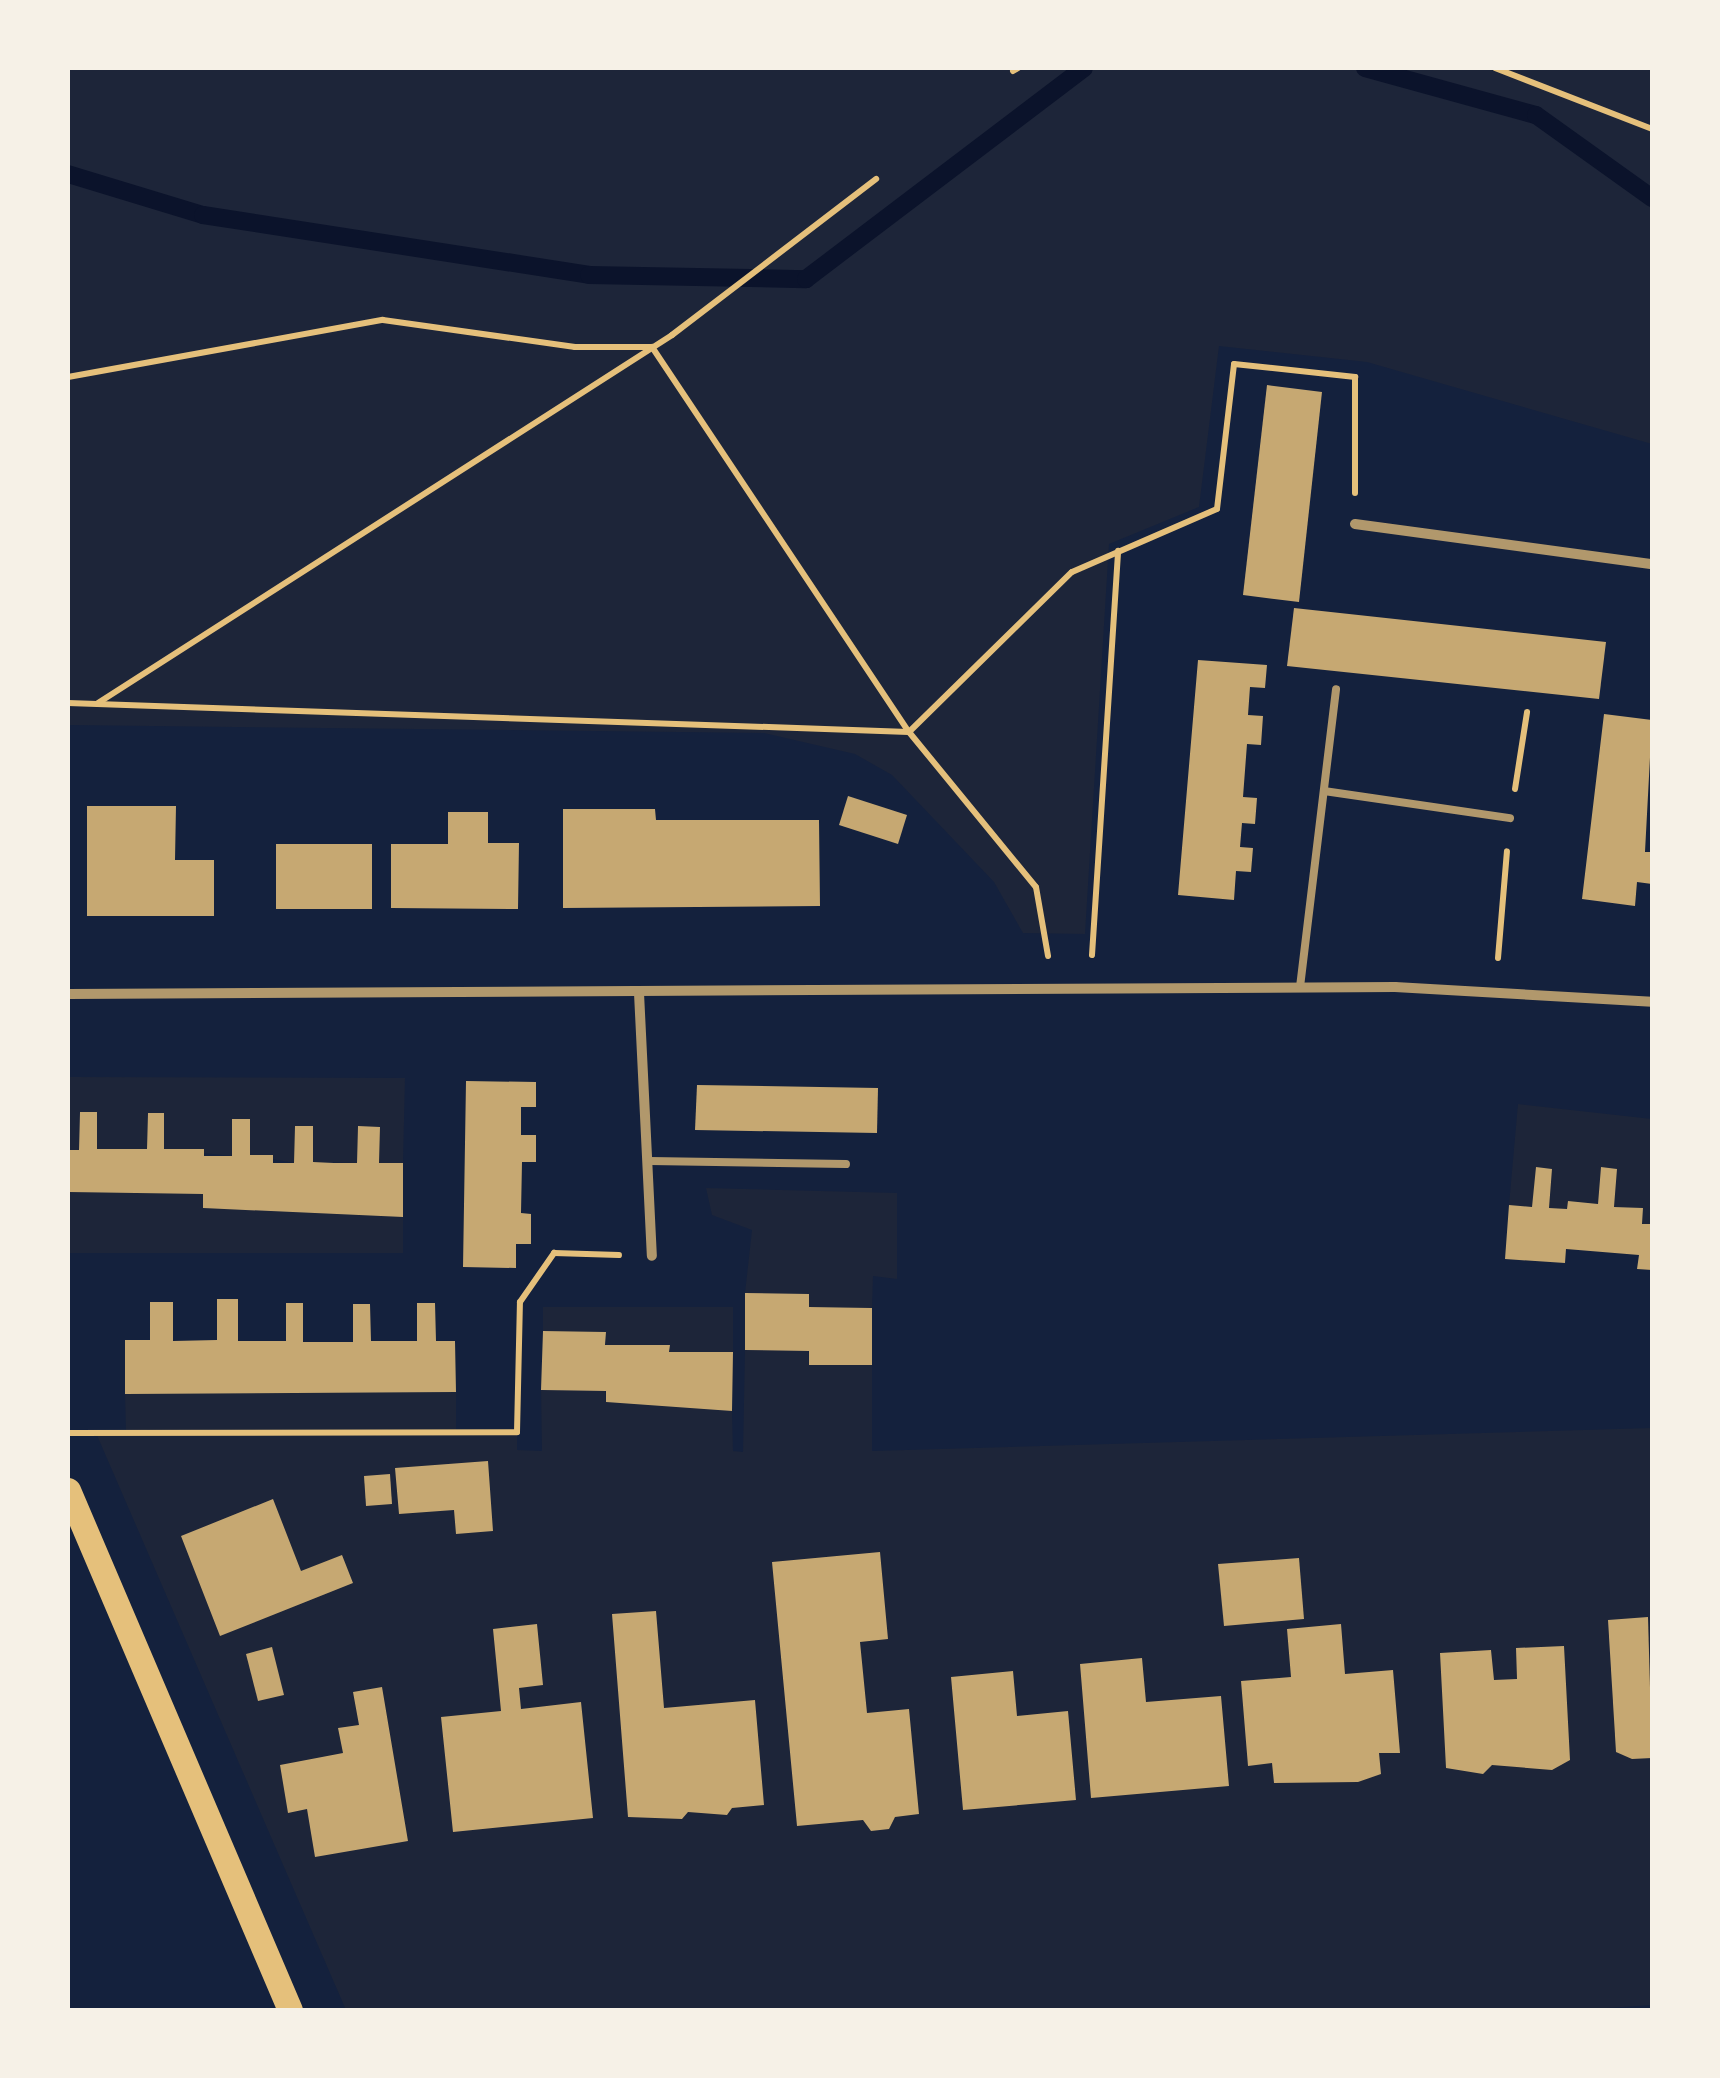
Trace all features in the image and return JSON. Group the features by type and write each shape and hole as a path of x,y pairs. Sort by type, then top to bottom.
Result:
{"main road":[{"path":"68,1490 290,2010"}],"street":[{"path":"1355,524 1652,564"},
{"path":"68,994 1047,992 1300,987 1495,988 1652,1002"},
{"path":"639,993 652,1256"}],"lane":[{"path":"1300,987 1336,689"},
{"path":"1324,791 1510,818"},
{"path":"650,1161 846,1164"}],"path":[{"path":"1494,68 1652,129"},
{"path":"98,703 652,347 876,179"},
{"path":"68,377 383,320 575,347 652,347"},
{"path":"652,347 909,732 1036,887 1049,938 1047,992"},
{"path":"68,704 909,732 1072,572 1217,509 1234,364 1355,377 1355,524"},
{"path":"1089,991 1118,551"},
{"path":"68,1433 516,1432 520,1302 554,1253 652,1256"}],"shaded area":[{"path":"68,68 1652,68 1652,444 1367,362 1219,346 1199,507 1109,544 1085,934 1023,933 994,882 892,775 855,754 764,733 68,725"},
{"path":"68,1077 405,1078 403,1163 379,1163 379,1127 358,1127 357,1163 313,1162 313,1126 295,1126 294,1163 250,1155 250,1119 232,1119 232,1156 164,1149 163,1113 148,1113 147,1149 97,1149 97,1112 80,1112 79,1150 68,1150"},
{"path":"1518,1104 1652,1119 1652,1224 1642,1224 1643,1208 1614,1207 1617,1169 1601,1167 1598,1204 1569,1201 1567,1209 1549,1208 1552,1169 1537,1167 1532,1207 1509,1205"},
{"path":"706,1188 897,1193 897,1279 873,1276 872,1308 809,1307 808,1294 745,1293 752,1230 712,1215"},
{"path":"68,1192 203,1194 204,1208 403,1217 403,1253 68,1253"},
{"path":"543,1307 733,1307 733,1352 670,1352 669,1345 606,1345 605,1332 543,1331"},
{"path":"745,1350 808,1351 809,1365 872,1365 872,1451 1652,1428 1652,2005 1577,2010 346,2010 96,1433 126,1432 125,1394 456,1392 456,1432 517,1432 517,1450 542,1451 541,1390 605,1391 606,1402 732,1411 733,1451 743,1452"}],"building":[{"path":"1267,385 1322,392 1299,602 1243,595"},
{"path":"1294,608 1606,642 1599,699 1287,666"},
{"path":"1198,660 1267,665 1265,688 1250,687 1248,715 1263,716 1261,745 1247,744 1243,797 1257,798 1255,824 1242,823 1240,847 1253,848 1251,872 1236,871 1234,900 1178,895"},
{"path":"1604,714 1652,720 1645,852 1652,852 1652,884 1637,882 1635,906 1582,899"},
{"path":"848,796 907,815 898,844 839,825"},
{"path":"87,806 176,806 175,860 214,860 214,916 87,916"},
{"path":"563,809 655,809 656,820 819,820 820,906 563,908"},
{"path":"448,812 488,812 488,843 519,843 518,909 391,908 391,844 448,844"},
{"path":"276,844 372,844 372,909 276,909"},
{"path":"466,1081 536,1082 536,1107 521,1107 521,1135 536,1135 536,1162 522,1162 521,1213 531,1214 531,1244 516,1244 516,1268 463,1267"},
{"path":"697,1085 878,1088 877,1133 695,1130"},
{"path":"80,1112 97,1112 97,1149 147,1149 148,1113 164,1113 164,1149 204,1149 204,1156 232,1156 232,1119 250,1119 250,1155 273,1155 273,1163 294,1163 295,1126 313,1126 313,1162 334,1163 357,1163 358,1126 380,1127 379,1163 403,1163 403,1217 203,1208 203,1194 68,1192 68,1150 79,1150"},
{"path":"1536,1167 1552,1169 1549,1208 1567,1209 1568,1201 1598,1204 1601,1167 1617,1169 1614,1207 1643,1208 1642,1224 1652,1224 1652,1270 1637,1269 1639,1255 1566,1249 1565,1263 1505,1259 1509,1205 1532,1207"},
{"path":"745,1293 809,1294 809,1307 872,1308 872,1365 809,1365 809,1351 745,1350"},
{"path":"217,1299 238,1299 238,1341 286,1341 286,1303 303,1303 303,1342 353,1342 353,1304 370,1304 371,1341 417,1341 417,1303 435,1303 436,1341 455,1341 456,1392 125,1394 125,1340 150,1340 150,1302 173,1302 173,1341 217,1340"},
{"path":"543,1331 606,1332 605,1345 670,1345 669,1352 733,1352 732,1411 606,1402 606,1391 541,1390"},
{"path":"488,1461 493,1531 456,1534 454,1510 399,1514 395,1468"},
{"path":"390,1474 392,1504 366,1506 364,1476"},
{"path":"273,1499 301,1571 342,1555 353,1583 220,1636 181,1536"},
{"path":"880,1552 888,1639 860,1642 867,1713 909,1709 919,1814 895,1817 889,1829 871,1831 863,1820 797,1826 772,1562"},
{"path":"1299,1558 1304,1619 1224,1626 1218,1564"},
{"path":"656,1611 664,1708 755,1700 764,1805 732,1808 727,1815 688,1812 682,1819 628,1817 612,1614"},
{"path":"1648,1617 1652,1758 1632,1759 1616,1752 1608,1620"},
{"path":"537,1624 543,1685 519,1688 521,1709 581,1702 593,1818 453,1832 441,1717 501,1711 493,1629"},
{"path":"1341,1624 1345,1674 1393,1670 1400,1753 1379,1753 1381,1774 1358,1782 1274,1783 1272,1763 1248,1766 1241,1681 1291,1677 1287,1629"},
{"path":"1564,1646 1570,1760 1552,1770 1492,1765 1483,1774 1446,1768 1440,1653 1491,1650 1494,1680 1517,1679 1516,1648"},
{"path":"272,1647 284,1695 258,1701 246,1654"},
{"path":"1142,1658 1146,1702 1221,1696 1229,1786 1091,1798 1080,1664"},
{"path":"1013,1671 1017,1716 1068,1711 1076,1800 963,1810 951,1677"},
{"path":"382,1687 408,1841 315,1857 307,1809 288,1813 280,1765 343,1753 338,1728 359,1725 353,1692"}],"waterway":[{"path":"68,174 203,215 589,275 806,279 1084,68"},
{"path":"1365,68 1536,115 1652,198"}]}
